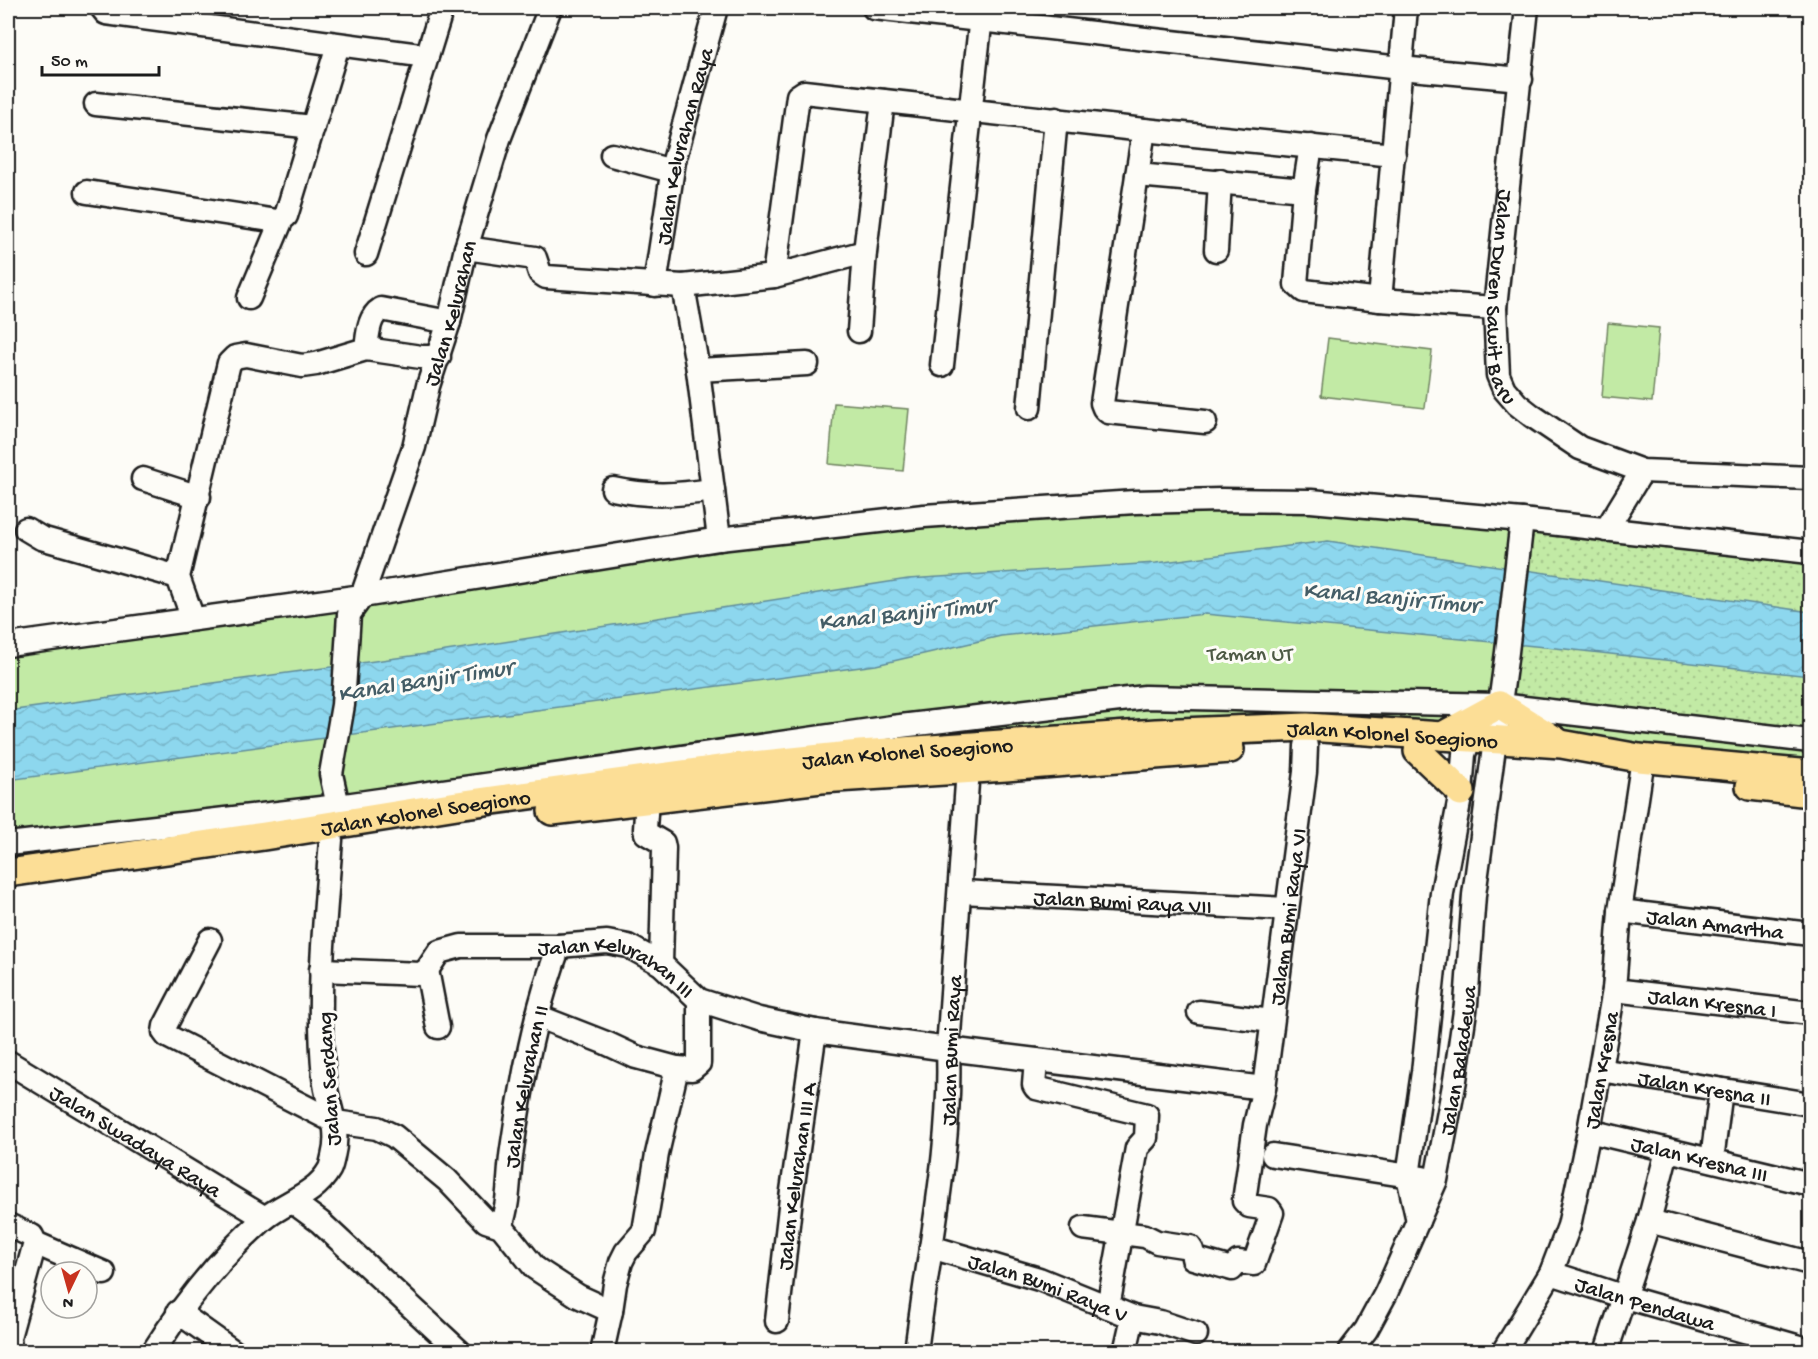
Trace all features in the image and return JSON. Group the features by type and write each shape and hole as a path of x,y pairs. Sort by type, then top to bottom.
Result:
{"main road":[{"path":"1441,737 1499,702 1560,744"},
{"name":"Jalan Kolonel Soegiono","path":"8,890 200,858 336,823 647,799 820,779 1156,733 1307,727 1441,737 1480,747 1641,772 1810,793"},
{"name":"Jalan Kolonel Soegiono","path":"8,873 457,805 733,767 861,754 968,758 1306,746 1418,751 1560,744 1639,758 1810,774"},
{"path":"1418,751 1461,792"}],"street":[{"path":"102,8 106,13 427,56"},
{"path":"366,254 442,8"},
{"name":"Jalan Kelurahan","path":"336,823 331,774 343,705 349,614 362,596 414,447 428,386 449,322 466,248 499,140 550,8"},
{"name":"Jalan Kelurahan Raya","path":"655,285 672,171 694,82 716,8"},
{"path":"874,8 981,13 1400,68 1521,79"},
{"path":"1380,300 1406,8"},
{"name":"Jalan Duren Sawit Baru","path":"1527,8 1495,308 1498,375 1504,389 1517,404 1581,448 1642,471 1810,478"},
{"path":"942,365 981,13"},
{"path":"87,192 277,221 282,219 286,216 338,45"},
{"path":"774,276 798,96 804,92 1394,155"},
{"path":"860,331 865,252 883,101"},
{"path":"96,104 313,127"},
{"path":"1029,408 1056,119"},
{"path":"1144,130 1102,403 1108,412 1205,422"},
{"path":"1311,146 1304,190 1296,284 1304,291 1380,300 1495,308"},
{"path":"612,155 672,171"},
{"path":"1137,174 1304,190"},
{"path":"1216,250 1220,181"},
{"path":"249,298 282,219"},
{"path":"466,248 535,258 540,273 546,278 682,286 774,276 865,252"},
{"path":"682,286 698,370 719,539"},
{"path":"366,349 370,322 381,309 449,322"},
{"path":"193,619 178,577 199,497 229,363 235,357 246,355 302,366 366,349 421,357 439,357"},
{"path":"698,370 807,364"},
{"path":"1606,530 1642,471"},
{"path":"143,479 199,497"},
{"path":"613,489 637,495 668,496 713,490"},
{"path":"8,645 362,596 719,539 924,516 1135,502 1311,501 1810,552"},
{"path":"1480,747 1499,702 1522,524"},
{"path":"26,529 41,538 178,577"},
{"path":"8,844 336,823 892,727 1145,696 1499,702 1810,741"},
{"name":"Jalam Bumi Raya VI","path":"1121,1233 1145,1236 1157,1242 1190,1247 1193,1258 1232,1269 1238,1262 1254,1264 1271,1212 1267,1208 1246,1205 1244,1201 1255,1125 1264,1088 1305,772 1306,746"},
{"name":"Jalan Baladewa","path":"1418,1221 1408,1176 1423,1072 1442,893 1461,792 1480,747"},
{"name":"Jalan Baladewa","path":"1349,1352 1366,1330 1386,1293 1436,1180 1455,1080 1466,1004 1474,895 1480,747"},
{"name":"Jalan Bumi Raya","path":"916,1352 941,1179 968,758"},
{"name":"Jalan Kresna","path":"1503,1352 1551,1273 1569,1226 1589,1131 1614,990 1620,911 1641,772"},
{"path":"647,799 646,833 663,843 664,848 661,964"},
{"name":"Jalan Serdang","path":"153,1352 178,1312 209,1274 265,1218 313,1188 329,1170 336,1146 335,1122 325,1082 322,1049 321,970 336,823"},
{"name":"Jalan Bumi Raya VII","path":"961,892 1286,909"},
{"path":"1442,893 1457,906 1463,906 1474,895"},
{"name":"Jalan Amartha","path":"1620,911 1810,934"},
{"path":"210,940 165,1026 166,1036 335,1122 376,1128 394,1136 447,1180 486,1221 501,1226 535,1268 578,1296 611,1311"},
{"name":"Jalan Kelurahan III","path":"427,970 439,951 461,946 559,946 608,942 628,946 661,964 699,1000 759,1018 815,1031 948,1049"},
{"name":"Jalan Kelurahan II","path":"501,1226 506,1212 512,1150 537,1016 559,946"},
{"path":"321,970 421,974 427,970 438,1027"},
{"name":"Jalan Kresna I","path":"1614,990 1810,1013"},
{"path":"537,1016 636,1057 677,1068 692,1069 699,1063 699,1000"},
{"path":"1199,1012 1272,1021"},
{"name":"Jalan Kelurahan III A","path":"777,1321 791,1198 815,1031"},
{"path":"948,1049 1264,1088"},
{"path":"1036,1060 1034,1086 1036,1088 1147,1115 1146,1138 1137,1148 1108,1307"},
{"name":"Jalan Swadaya Raya","path":"8,1062 265,1218"},
{"path":"602,1351 621,1262 644,1230 657,1154 677,1068"},
{"name":"Jalan Kresna II","path":"1600,1070 1810,1104"},
{"path":"1712,1160 1720,1090"},
{"name":"Jalan Kresna III","path":"1589,1131 1810,1184"},
{"path":"1606,1352 1649,1221 1667,1151"},
{"path":"1273,1155 1436,1180"},
{"path":"292,1202 320,1222 460,1352"},
{"path":"1649,1221 1810,1263"},
{"path":"8,1225 32,1236 35,1243 9,1337 10,1352"},
{"path":"1083,1228 1121,1233"},
{"path":"35,1243 104,1273"},
{"name":"Jalan Bumi Raya V","path":"931,1247 1039,1279 1133,1317 1125,1352"},
{"name":"Jalan Pendawa","path":"1551,1273 1625,1297 1810,1350"},
{"path":"178,1312 234,1352"},
{"path":"1133,1317 1160,1322 1196,1334"}],"green space":[{"path":"1608,323 1659,328 1652,402 1602,397"},
{"path":"1328,338 1432,351 1425,408 1321,396"},
{"path":"834,403 909,409 903,471 829,464"},
{"name":"Taman UT","path":"1135,502 1522,520 1499,699 1441,737 967,746 8,873 8,645 719,539"},
{"path":"1522,520 1810,553 1810,740 1501,705"},
{"path":"1499,706 1810,741 1810,774 1494,739"}],"water":[{"name":"Kanal Banjir Timur","path":"1328,541 1810,612 1810,676 1565,649 1205,614 1001,636 876,665 8,780 8,711 433,653 908,579 1156,563"}]}
